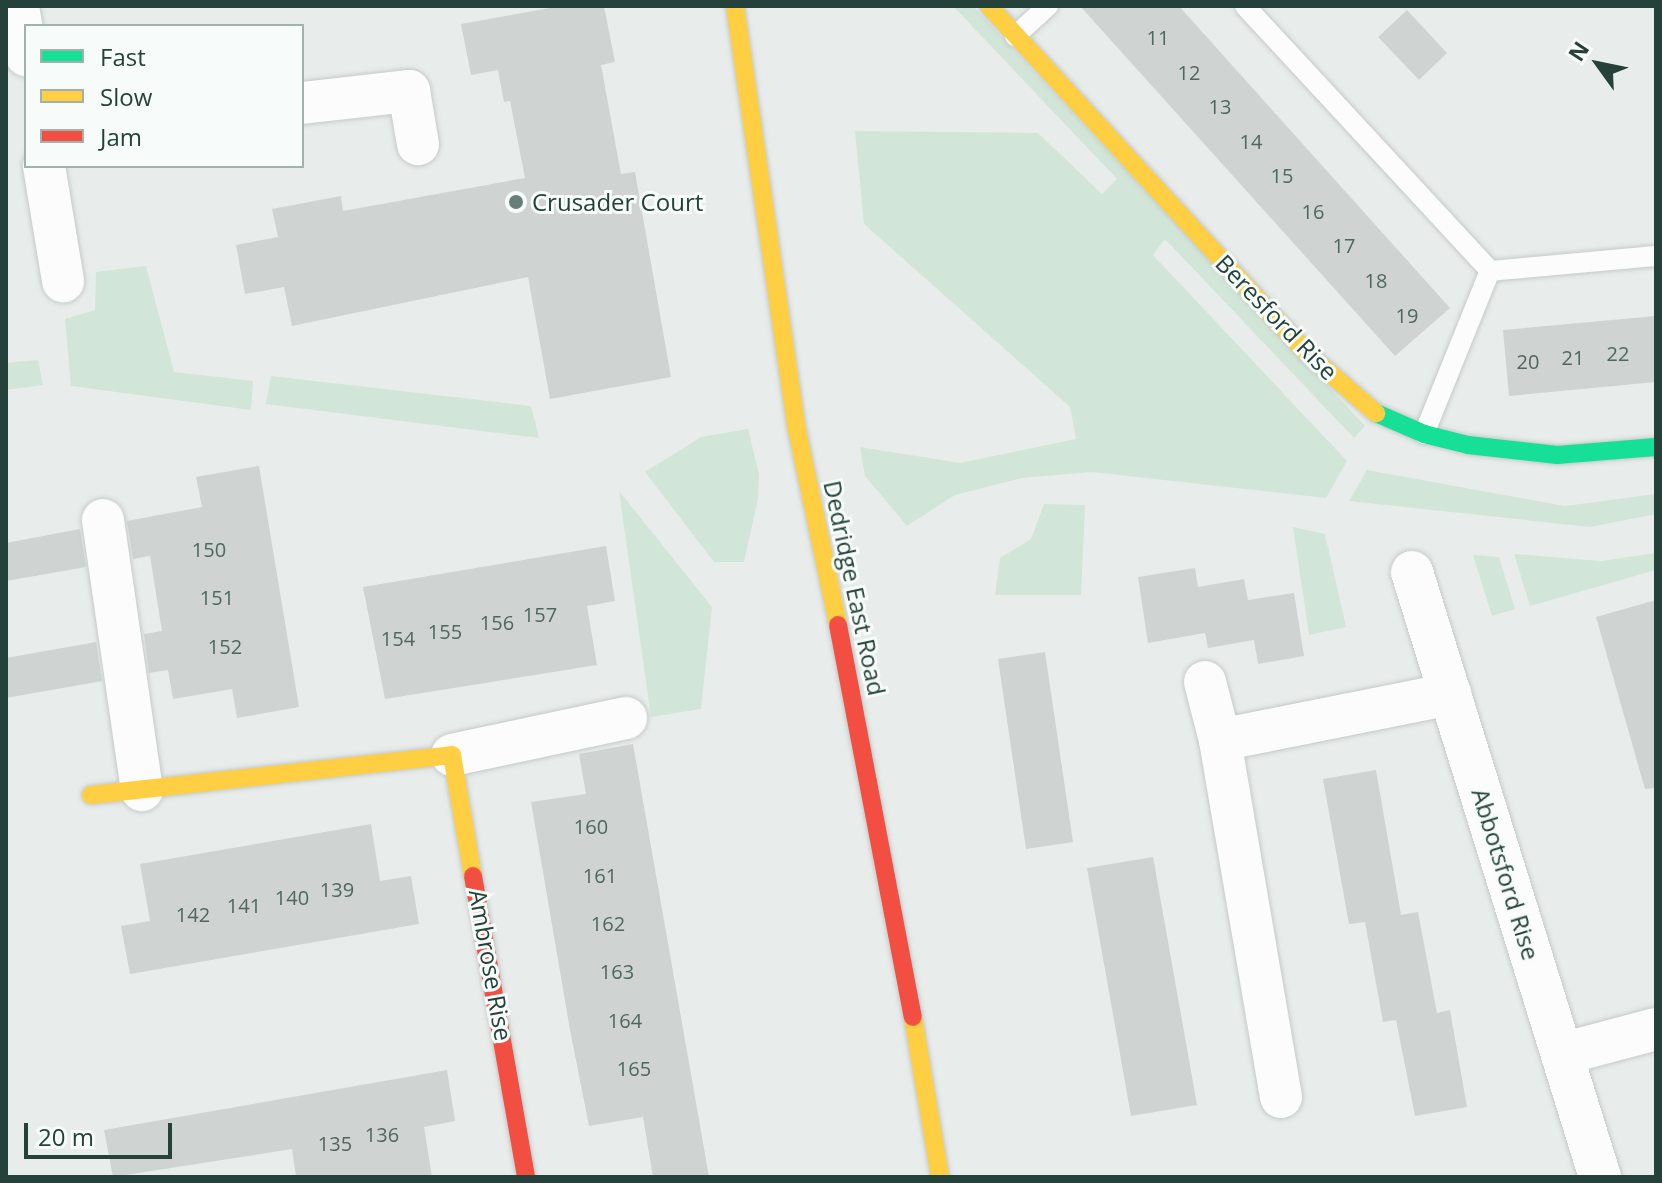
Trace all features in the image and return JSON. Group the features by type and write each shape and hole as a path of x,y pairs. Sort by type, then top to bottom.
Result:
{"street":[{"path":"18,6 24,43"},
{"name":"Beresford Rise","path":"989,6 1309,355 1372,411 1424,434 1557,455 1656,447"},
{"name":"Dedridge East Road","path":"744,9 796,425 876,803 940,1177"},
{"path":"304,103 409,91 418,144"},
{"path":"44,168 63,281"},
{"path":"103,520 142,790"},
{"name":"Abbotsford Rise","path":"1412,572 1600,1177"},
{"path":"1205,682 1220,740 1281,1097"},
{"path":"1220,740 1450,694"},
{"path":"91,795 452,755 626,718"},
{"name":"Ambrose Rise","path":"452,755 526,1177"},
{"path":"1562,1054 1656,1029"}],"lane":[{"path":"1015,36 1048,6"},
{"path":"1245,6 1490,271"},
{"path":"1490,271 1656,256"},
{"path":"1424,434 1490,271"}],"green space":[{"path":"953,6 973,6 1365,426 1354,438 1165,239 1153,255 1347,461 1326,498 1092,472 1022,478 955,495 907,526 865,476 860,447 960,463 1076,439 1070,407 864,224 855,131 1038,133 1102,194 1117,179"},
{"path":"146,266 174,372 253,381 251,410 71,386 65,319 95,310 96,272"},
{"path":"38,360 43,385 6,390 6,363"},
{"path":"271,376 531,406 539,438 266,404"},
{"path":"748,429 759,474 758,499 744,562 714,562 645,472 701,437"},
{"path":"1367,470 1565,506 1656,494 1656,514 1590,527 1349,501"},
{"path":"619,491 712,607 701,709 651,717"},
{"path":"1044,504 1085,505 1081,595 995,595 1000,558 1031,539"},
{"path":"1293,527 1325,534 1346,627 1309,635"},
{"path":"1656,553 1656,570 1530,606 1514,554 1601,561"},
{"path":"1473,555 1499,557 1515,609 1492,616"}],"building":[{"name":"Crusader Court","path":"561,6 604,6 615,62 601,65 621,174 635,172 671,377 550,399 528,277 292,326 284,287 245,294 236,245 278,237 272,209 341,196 343,211 525,178 510,101 504,102 498,70 471,75 461,24"},
{"path":"1080,6 1179,6 1450,308 1395,356"},
{"path":"1407,10 1447,53 1419,80 1378,37"},
{"path":"1656,316 1656,382 1509,396 1503,330"},
{"path":"259,466 299,707 237,718 232,689 173,699 168,670 149,673 144,634 162,631 150,556 133,559 127,521 202,507 196,477"},
{"path":"80,529 86,567 6,581 6,543"},
{"path":"606,546 615,601 587,606 597,665 385,699 363,587"},
{"path":"1195,568 1198,587 1244,579 1248,600 1294,593 1304,656 1258,664 1254,640 1208,648 1205,633 1148,643 1138,577"},
{"path":"1656,600 1656,788 1645,789 1596,617"},
{"path":"96,642 102,681 6,698 6,658"},
{"path":"1045,652 1073,842 1026,849 998,659"},
{"path":"633,744 709,1177 653,1177 643,1117 589,1126 570,1030 531,802 586,794 579,754"},
{"path":"1376,770 1401,915 1418,912 1437,1013 1450,1010 1467,1107 1415,1116 1396,1020 1383,1022 1365,922 1349,924 1323,779"},
{"path":"371,824 380,881 411,876 419,924 130,974 121,926 150,921 140,864"},
{"path":"1153,857 1197,1105 1131,1116 1087,868"},
{"path":"447,1070 455,1121 424,1127 432,1177 296,1177 292,1149 113,1177 104,1130"}],"traffic: fast":[{"path":"1376,413 1424,434 1468,445 1557,455 1656,447"}],"traffic: slow":[{"path":"735,6 796,425 838,625"},
{"path":"989,6 1309,355 1376,413"},
{"path":"91,795 452,755 473,876"},
{"path":"913,1017 940,1177"}],"traffic: jam":[{"path":"838,625 913,1017"},
{"path":"473,876 526,1177"}],"place":[{"name":"Crusader Court","path":"516,202"}]}
